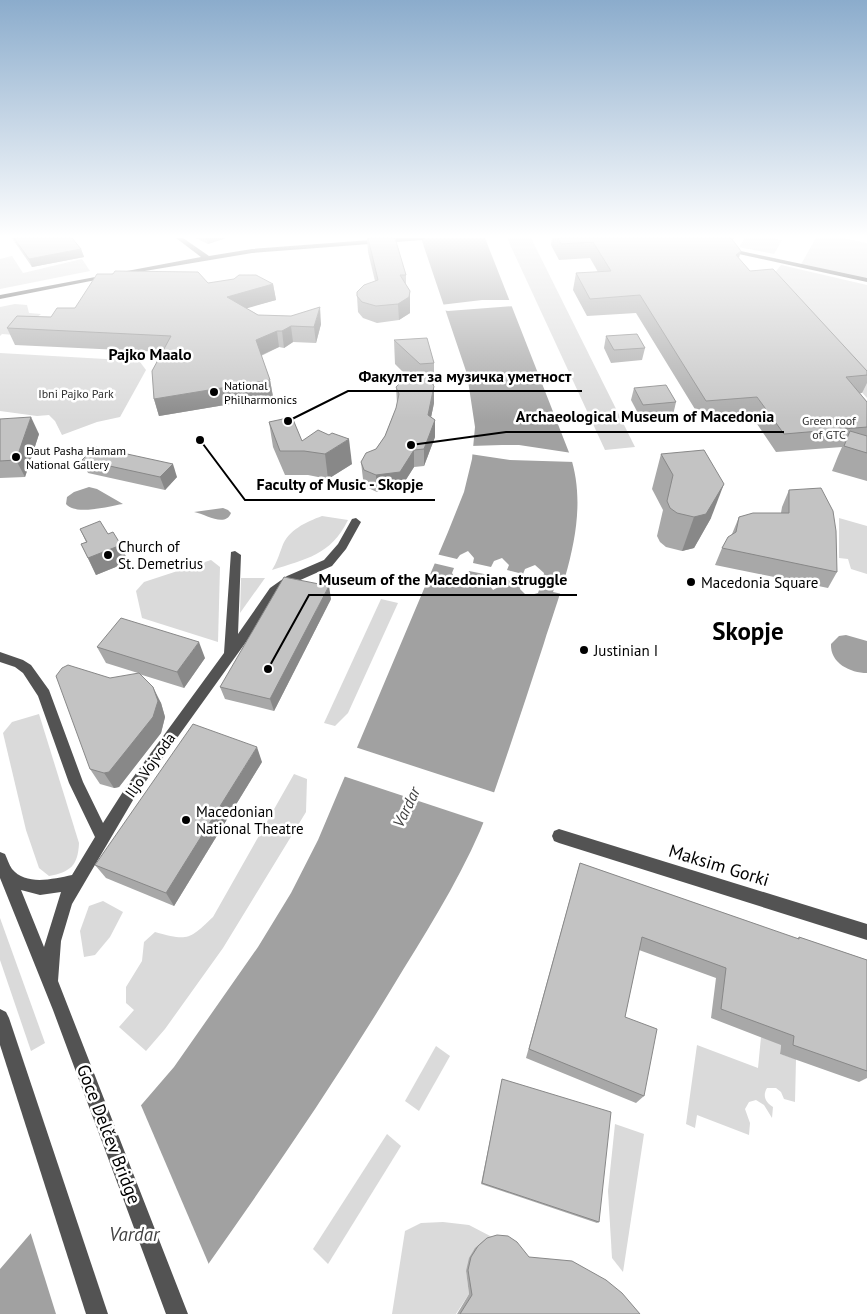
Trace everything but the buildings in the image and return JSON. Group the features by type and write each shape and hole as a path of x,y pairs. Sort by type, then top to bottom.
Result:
{"street":[{"name":"Iljo Vojvoda","path":"50,983 53,941 65,901 102,836 131,791 230,654 244,638 273,592 281,585 323,566 332,559 340,551 356,522"},
{"path":"230,654 235,555"},
{"path":"0,657 19,663 27,669 40,688 50,709 76,783 102,836"},
{"name":"Maksim Gorki","path":"559,836 867,932"},
{"path":"3,866 18,882 33,888 45,888 78,881"},
{"name":"Goce Delčev Bridge","path":"3,866 62,1010 177,1314"},
{"path":"0,1018 4,1043 97,1314"}],"green space":[{"path":"535,299 562,299 635,447 605,450"},
{"path":"778,299 867,299 867,398"},
{"path":"15,304 27,305 29,313 41,314 15,335 2,334 0,336 0,307"},
{"name":"Ibni Pajko Park","path":"0,353 123,360 140,362 146,370 120,417 97,422 62,435 55,421 49,415 37,416 0,411"},
{"path":"322,516 348,520 334,541 316,554 307,559 272,570 285,541 293,531"},
{"path":"839,518 867,526 867,574 851,569 848,559 839,558"},
{"path":"211,560 220,567 218,642 142,618 136,591 144,582"},
{"path":"241,578 265,578 240,613"},
{"path":"381,599 398,603 348,713 335,726 324,723"},
{"path":"39,714 79,843 77,857 72,867 49,876 39,868 26,830 3,733 12,722"},
{"path":"294,774 307,779 306,812 223,948 165,1029 146,1051 119,1027 134,1010 126,1003 126,987 142,961 144,942 155,932 175,937 193,934 213,917"},
{"path":"103,901 123,912 110,937 95,955 84,957 80,931 89,906"},
{"path":"0,918 45,1043 31,1051 0,960"},
{"path":"761,1037 781,1044 780,1054 796,1059 795,1102 784,1099 781,1092 776,1088 767,1088 765,1096 768,1103 773,1107 772,1118 764,1105 756,1100 749,1102 745,1109 750,1123 749,1135 697,1115 695,1128 686,1124 697,1045 758,1068"},
{"path":"436,1046 450,1056 419,1111 405,1101"},
{"path":"615,1124 644,1134 623,1272 612,1258 608,1191"},
{"path":"387,1134 401,1146 328,1264 313,1249"},
{"path":"443,1222 469,1225 494,1238 466,1271 469,1294 456,1314 392,1314 405,1231 421,1223"}],"water":[{"name":"Vardar","path":"442,299 509,299 570,455 576,478 577,502 572,550 559,597 483,825 471,851 427,930 340,1071 286,1153 173,1314 0,1314 0,1269 174,1067 258,947 291,893 318,840 464,492 472,459 475,427 467,374"},
{"path":"89,487 97,489 123,504 85,510 71,508 66,504 67,497 74,492"},
{"path":"223,508 231,513 228,517 220,520 194,512"},
{"path":"846,635 867,641 867,673 848,669 837,662 834,657 831,644 839,636"}],"pier":[{"path":"482,300 513,300 515,306 448,311 442,310 440,305"},
{"path":"519,445 572,453 575,462 510,460 470,454 470,446"},
{"path":"468,551 474,558 473,563 491,567 494,561 502,558 509,565 507,570 523,574 525,569 535,565 544,573 543,578 557,581 558,579 565,580 562,594 553,592 554,589 540,587 538,593 527,596 520,589 521,583 505,579 502,585 493,590 487,582 489,575 469,571 467,577 457,581 452,573 454,568 433,563 436,554 457,559"},
{"path":"355,747 496,793 485,823 343,776"},
{"path":"140,1103 210,1267 176,1314 56,1314 30,1231"}],"place":[{"name":"National Philharmonics","path":"214,392"},
{"name":"Факултет за музичка уметност","path":"288,421"},
{"name":"Faculty of Music - Skopje","path":"200,440"},
{"name":"Archaeological Museum of Macedonia","path":"411,445"},
{"name":"Daut Pasha Hamam National Gallery","path":"16,457"},
{"name":"Church of St. Demetrius","path":"108,555"},
{"name":"Macedonia Square","path":"691,582"},
{"name":"Justinian I","path":"584,650"},
{"name":"Museum of the Macedonian struggle","path":"268,669"},
{"name":"Macedonian National Theatre","path":"186,820"}],"district":[{"name":"Pajko Maalo","path":"150,354"},
{"name":"Skopje","path":"748,631"}],"park label":[{"name":"Green roof of GTC","path":"829,427"}]}
